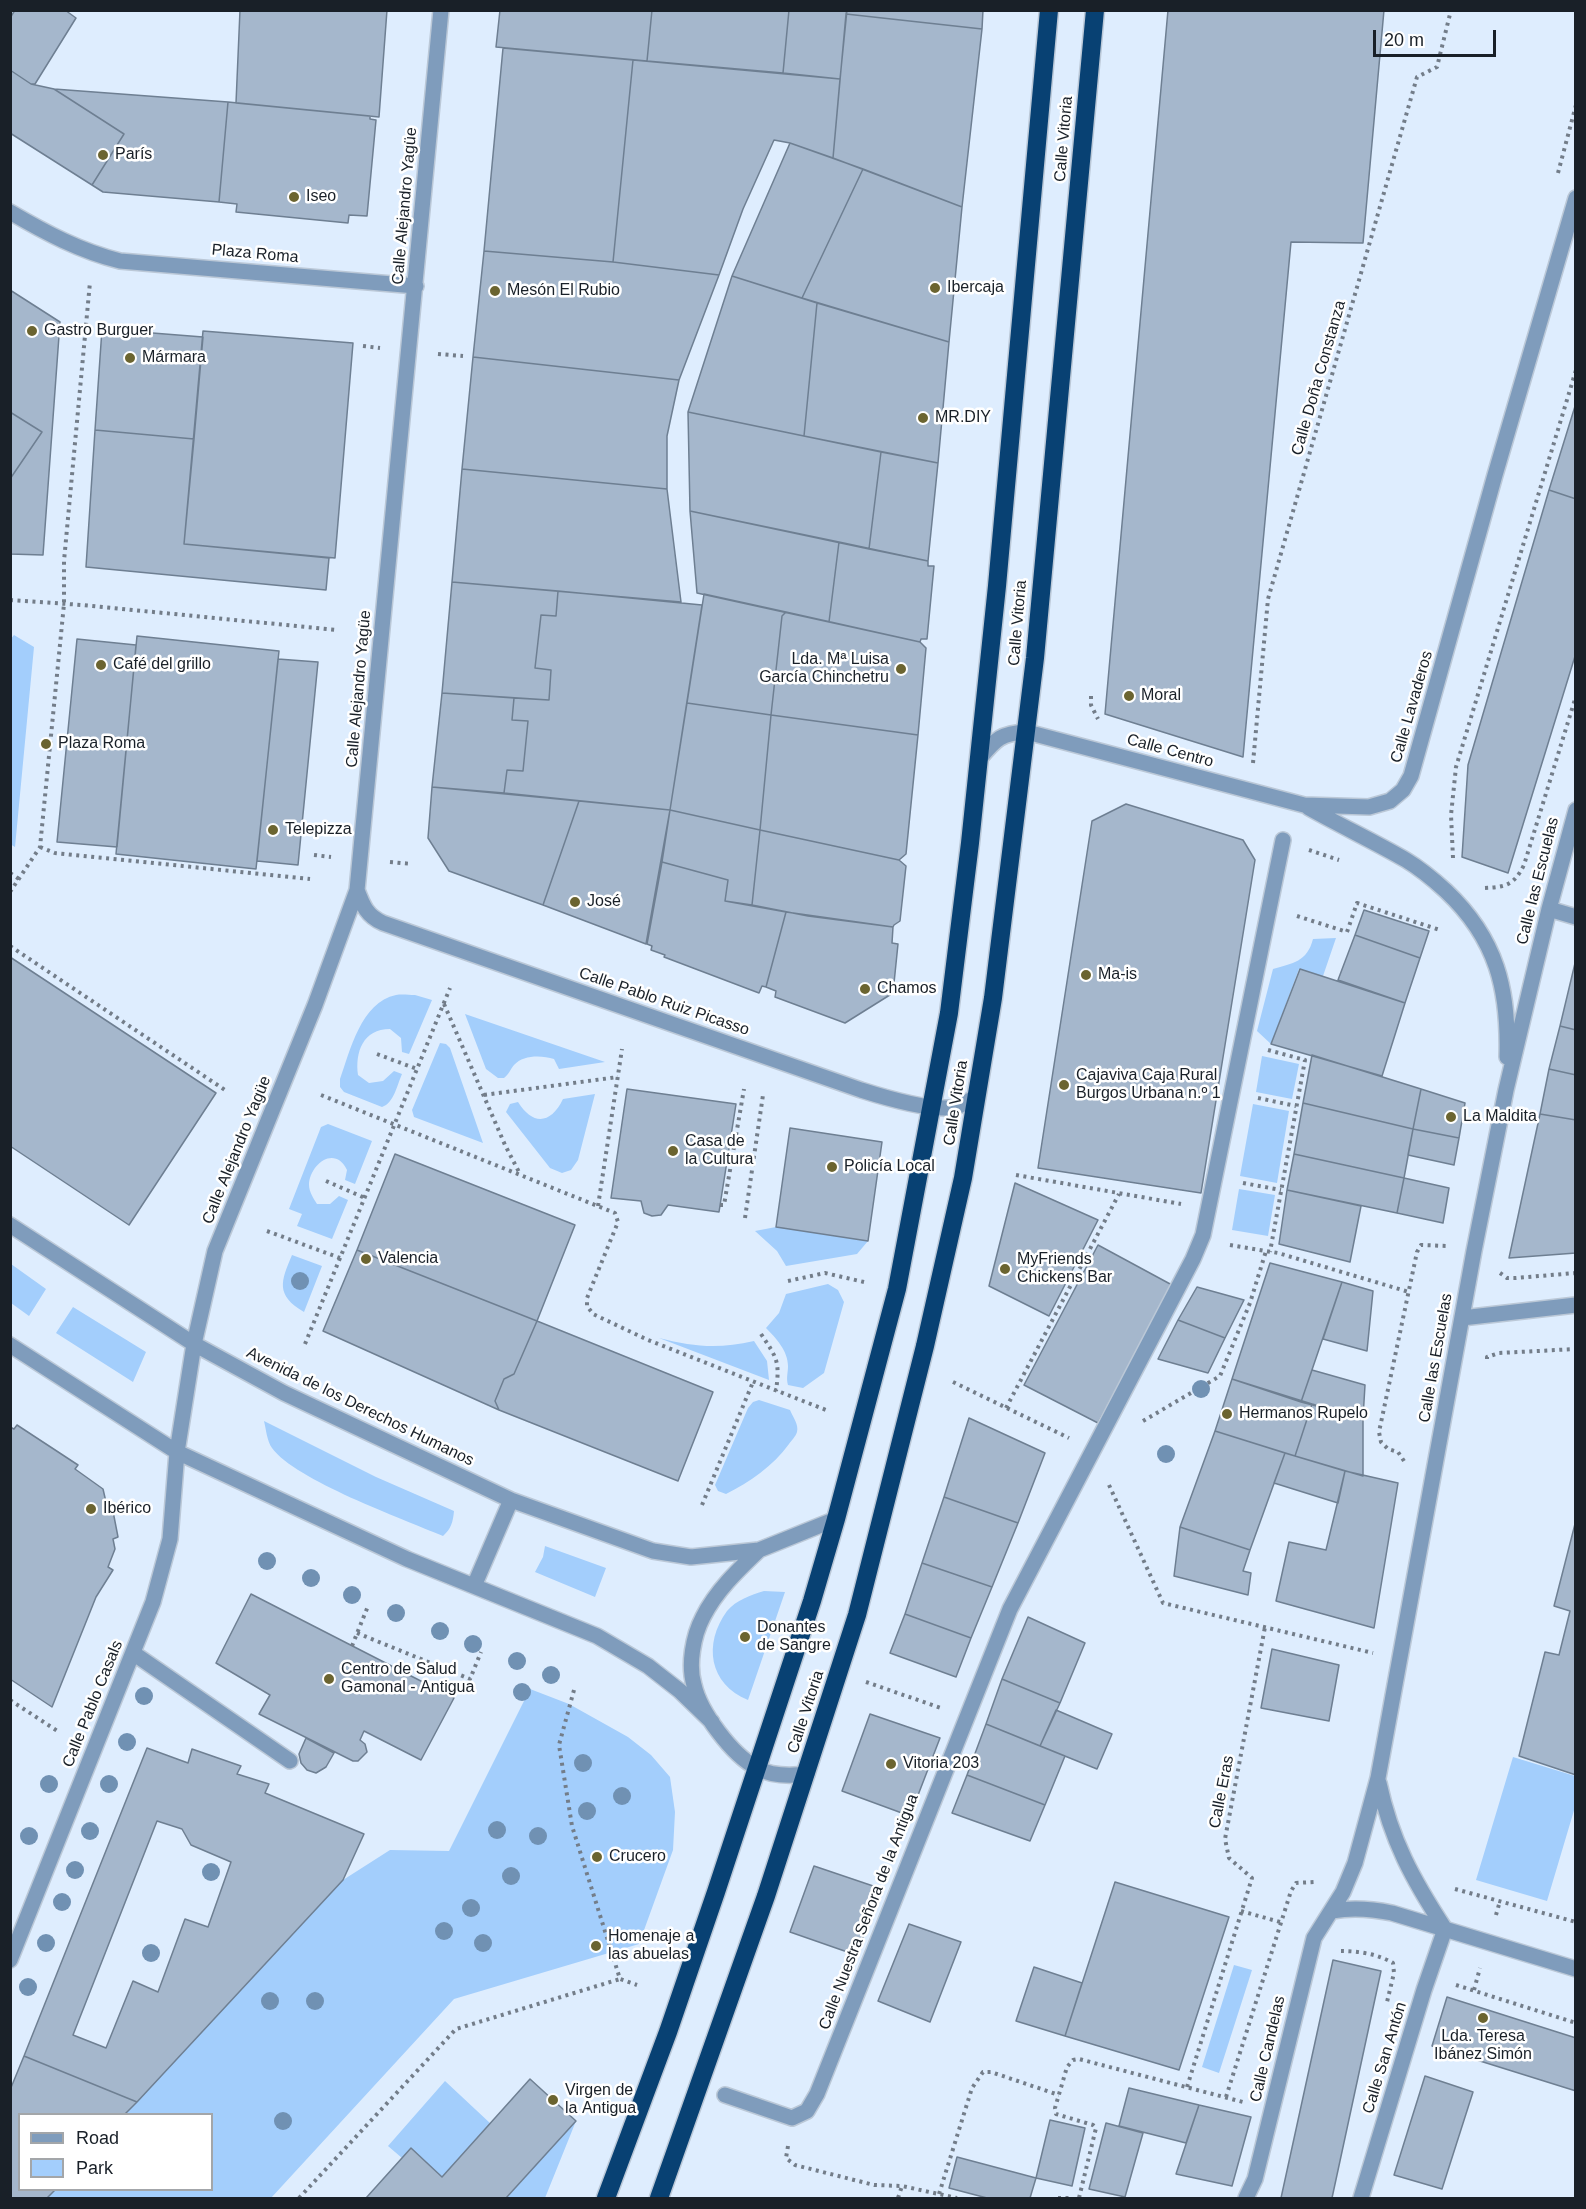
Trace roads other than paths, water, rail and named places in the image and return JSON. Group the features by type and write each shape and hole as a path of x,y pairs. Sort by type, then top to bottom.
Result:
{"highway":[{"name":"Calle Vitoria","path":"607,2197 672,2021 812,1601 897,1289 949,1013 980,758 998,586 1049,10"},
{"name":"Calle Vitoria","path":"659,2199 762,1907 857,1615 900,1447 963,1178 993,998 1026,732 1095,10"}],"street":[{"name":"Calle Alejandro Yagüe","path":"194,1344 215,1251 315,1005 357,890 441,10"},
{"name":"Calle Lavaderos","path":"1304,805 1369,807 1390,801 1403,790 1411,776 1575,198"},
{"name":"Plaza Roma","path":"10,212 45,232 92,254 120,261 416,286"},
{"path":"980,758 993,742 1008,733 1026,732"},
{"name":"Calle Centro","path":"1026,732 1304,805"},
{"path":"1304,805 1407,860 1458,903 1481,932 1499,971 1504,995 1508,1024 1506,1090"},
{"name":"Calle las Escuelas","path":"1333,1911 1355,1863 1378,1778 1506,1090 1575,810"},
{"name":"Calle Nuestra Señora de la Antigua","path":"725,2094 792,2118 807,2111 817,2094 1010,1609 1193,1259 1201,1240 1208,1208 1283,840"},
{"name":"Calle Pablo Ruiz Picasso","path":"357,890 366,911 383,923 882,1097 932,1107 956,1107 977,1096"},
{"path":"1549,909 1575,917"},
{"name":"Avenida de los Derechos Humanos","path":"10,1225 194,1344 284,1393 511,1500 653,1551 691,1557 759,1550 836,1519"},
{"path":"1462,1318 1575,1305"},
{"path":"177,1452 194,1344"},
{"name":"Avenida de los Derechos Humanos","path":"10,1345 177,1452 406,1559 597,1636 681,1691 712,1722"},
{"name":"Calle Pablo Casals","path":"10,1960 153,1602 164,1565 172,1523 177,1452"},
{"path":"474,1586 511,1500"},
{"name":"Avenida de los Derechos Humanos","path":"757,1769 724,1741 694,1687 691,1667 702,1618 725,1582 759,1550"},
{"path":"133,1653 290,1761"},
{"path":"757,1769 789,1776 807,1774"},
{"path":"1378,1778 1395,1840 1420,1890 1445,1929"},
{"path":"1333,1911 1346,1908 1370,1909 1445,1929 1575,1970"},
{"name":"Calle Candelas","path":"1246,2199 1255,2179 1314,1938 1333,1911"},
{"name":"Calle San Antón","path":"1361,2199 1424,1990 1445,1929"}],"place":[{"name":"París","path":"103,155"},
{"name":"Iseo","path":"294,197"},
{"name":"Ibercaja","path":"935,288"},
{"name":"Mesón El Rubio","path":"495,291"},
{"name":"Gastro Burguer","path":"32,331"},
{"name":"Mármara","path":"130,358"},
{"name":"MR.DIY","path":"923,418"},
{"name":"Café del grillo","path":"101,665"},
{"name":"Lda. Mª Luisa García Chinchetru","path":"901,669"},
{"name":"Moral","path":"1129,696"},
{"name":"Plaza Roma","path":"46,744"},
{"name":"Telepizza","path":"273,830"},
{"name":"José","path":"575,902"},
{"name":"Ma-is","path":"1086,975"},
{"name":"Chamos","path":"865,989"},
{"name":"Cajaviva Caja Rural Burgos Urbana n.º 1","path":"1064,1085"},
{"name":"La Maldita","path":"1451,1117"},
{"name":"Casa de la Cultura","path":"673,1151"},
{"name":"Policía Local","path":"832,1167"},
{"name":"Valencia","path":"366,1259"},
{"name":"MyFriends Chickens Bar","path":"1005,1269"},
{"name":"Hermanos Rupelo","path":"1227,1414"},
{"name":"Ibérico","path":"91,1509"},
{"name":"Donantes de Sangre","path":"745,1637"},
{"name":"Centro de Salud Gamonal - Antigua","path":"329,1679"},
{"name":"Vitoria 203","path":"891,1764"},
{"name":"Crucero","path":"597,1857"},
{"name":"Homenaje a las abuelas","path":"596,1946"},
{"name":"Lda. Teresa Ibánez Simón","path":"1483,2018"},
{"name":"Virgen de la Antigua","path":"553,2100"}]}
